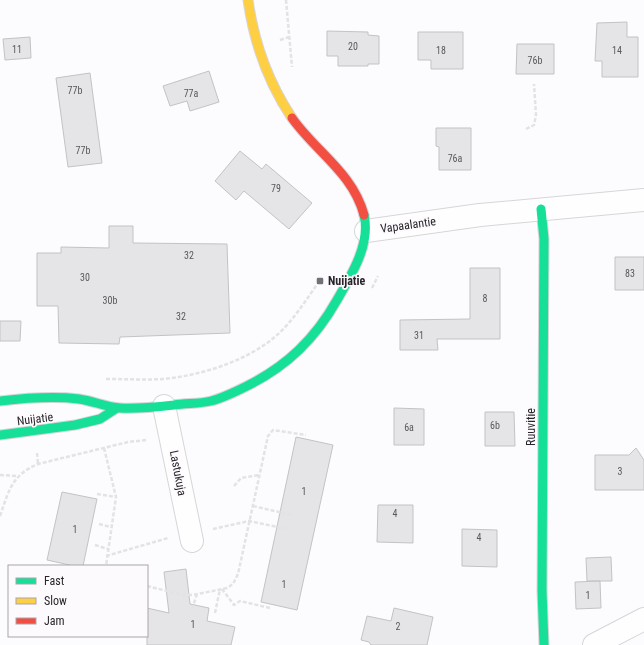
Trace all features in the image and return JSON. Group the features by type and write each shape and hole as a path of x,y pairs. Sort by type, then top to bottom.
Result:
{"street":[{"name":"Vapaalantie","path":"248,0 250,17 257,47 281,99 296,124 315,145 334,160 349,181 360,204 366,232 399,226 541,209 644,200"},
{"name":"Ruuvitie","path":"541,209 544,239 542,591 542,628 544,645"},
{"name":"Nuijatie","path":"0,401 31,398 70,399 90,401 117,408 164,406 214,400 251,384 291,359 306,344 323,323 340,297 350,277 366,232"},
{"name":"Lastukuja","path":"164,406 191,535"},
{"name":"Nuijatie","path":"0,435 75,425 100,419 117,408"},
{"path":"594,645 644,619"}],"path":[{"path":"286,0 293,74"},
{"path":"526,129 534,125 535,120 534,84"},
{"path":"104,379 164,378 196,374 229,362 261,347 278,334 320,281"},
{"path":"148,586 179,594 197,594 227,588 233,584 238,574 268,436 274,430 306,435"},
{"path":"104,448 116,497 106,556 106,565"},
{"path":"0,474 17,476 0,516"},
{"path":"234,486 241,478 259,475"},
{"path":"97,494 116,497"},
{"path":"253,506 292,515"},
{"path":"106,556 249,521 287,529"},
{"path":"99,524 111,527"},
{"path":"95,545 108,549"},
{"path":"221,589 234,605 240,601 270,608"},
{"path":"215,613 221,589"},
{"path":"192,609 197,594"}],"building":[{"path":"627,22 627,37 638,37 638,77 602,77 602,61 595,61 597,23"},
{"path":"327,31 368,32 368,35 379,36 379,64 368,64 368,66 338,66 338,56 327,56"},
{"path":"418,32 463,32 463,69 431,69 431,60 418,60"},
{"path":"30,37 31,58 5,60 3,39"},
{"path":"517,44 554,44 554,74 516,74"},
{"path":"209,71 219,102 190,111 187,101 170,106 163,86"},
{"path":"90,73 102,163 68,167 56,78"},
{"path":"436,128 471,128 471,170 439,170 439,147 436,146"},
{"path":"240,151 262,169 266,164 312,203 289,229 244,191 236,200 215,181"},
{"path":"109,226 133,226 133,243 227,244 230,333 120,337 119,344 59,343 58,306 37,306 37,253 61,253 61,247 109,248"},
{"path":"615,257 644,257 644,290 615,290"},
{"path":"470,268 500,268 500,339 437,339 438,350 400,350 400,320 470,319"},
{"path":"0,321 21,321 20,341 0,341"},
{"path":"394,408 424,409 424,445 394,445"},
{"path":"485,412 514,412 515,446 485,446"},
{"path":"296,437 333,445 297,610 261,602"},
{"path":"636,448 644,460 644,490 595,490 595,455 629,455"},
{"path":"62,492 97,499 83,565 70,565 47,560"},
{"path":"378,505 413,505 413,543 377,542"},
{"path":"462,529 497,530 497,567 462,566"},
{"path":"611,557 612,581 587,581 586,558"},
{"path":"186,569 190,604 209,608 207,621 235,627 231,645 147,645 148,608 169,613 164,572"},
{"path":"600,581 601,608 576,609 575,582"},
{"path":"394,608 433,617 427,645 371,645 369,642 361,640 367,616 391,621"}],"traffic: fast":[{"path":"541,209 544,239 542,591 544,645"},
{"path":"0,401 30,398 59,398 79,399 115,407 147,408 202,403 224,397 247,386 275,370 299,350 328,314 354,270 365,237 364,215"},
{"path":"0,435 75,425 100,419 117,408"}],"traffic: slow":[{"path":"248,0 254,32 263,62 283,104 292,118"}],"traffic: jam":[{"path":"292,118 343,175 359,200 364,215"}],"place":[{"name":"Nuijatie","path":"320,281"}]}
